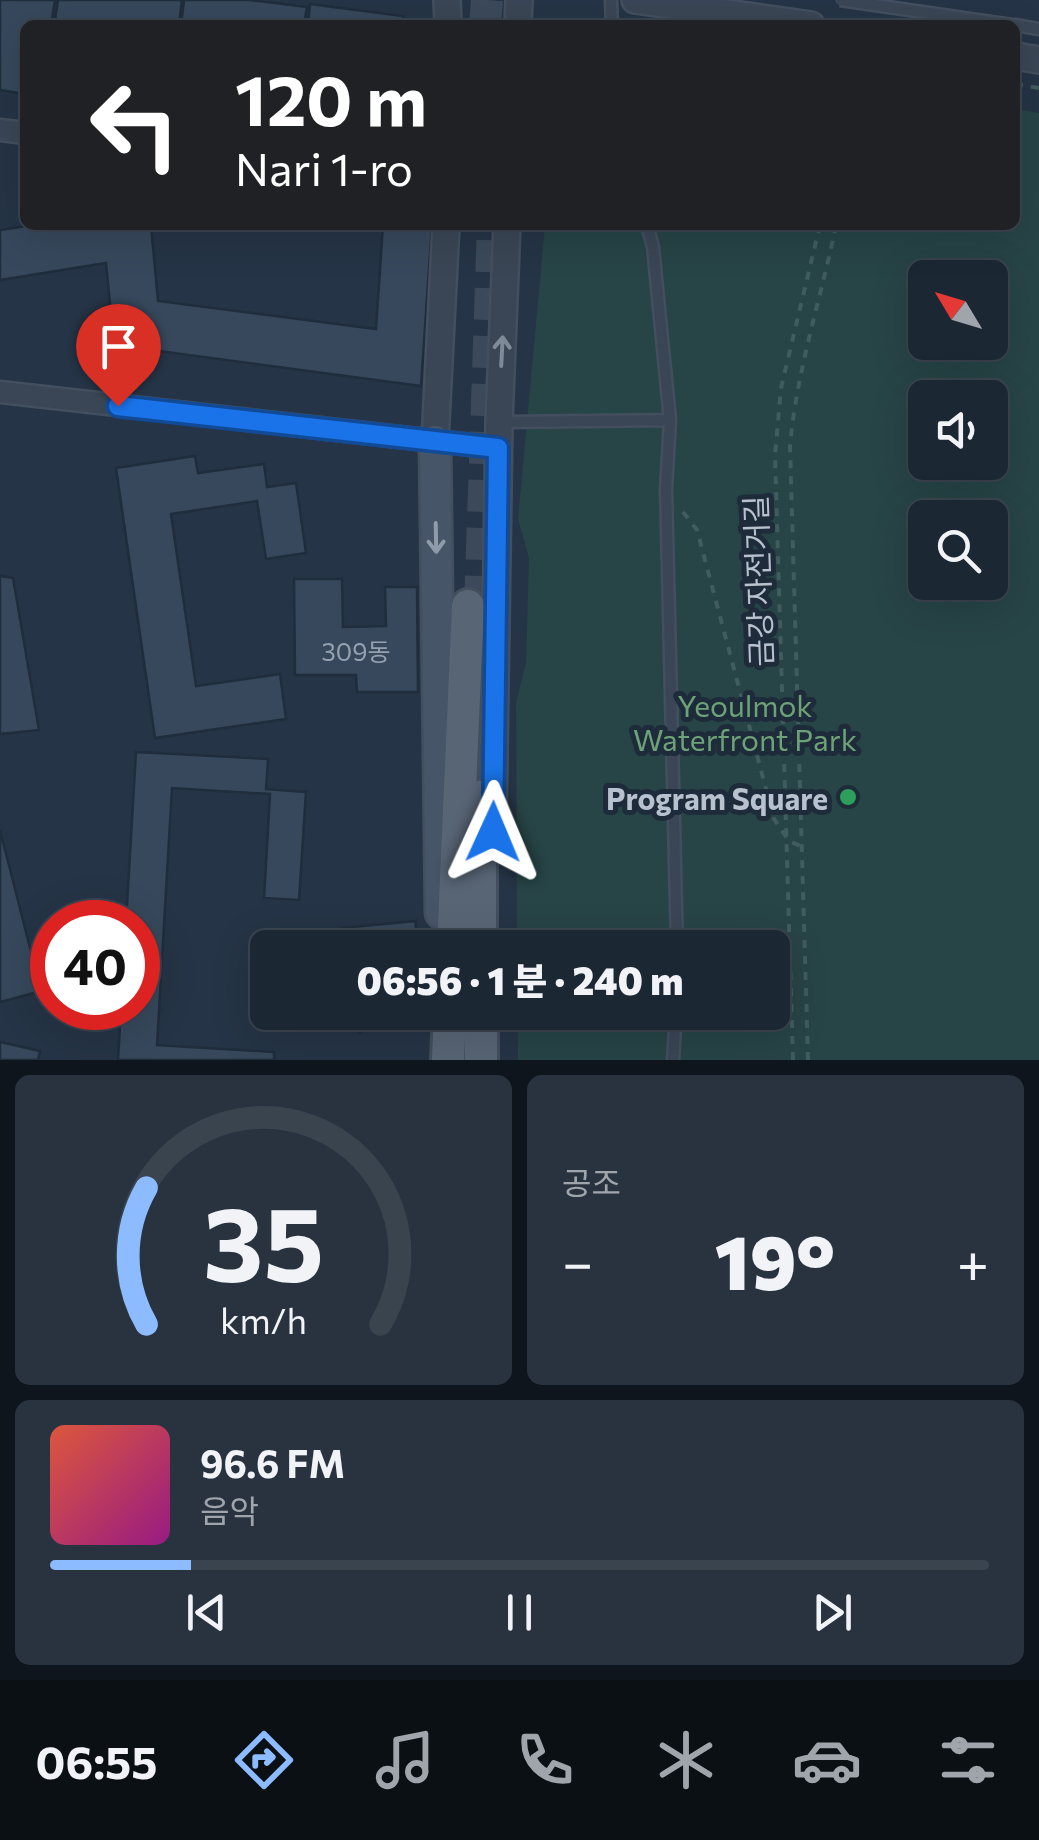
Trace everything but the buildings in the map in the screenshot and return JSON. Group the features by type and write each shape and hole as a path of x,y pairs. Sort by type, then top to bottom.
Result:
{"main road":[{"path":"435,441 441,930"},
{"path":"454,930 474,607 480,930"},
{"path":"444,1030 446,1060"},
{"path":"446,1060 448,1030"},
{"path":"482,1030 484,1060"}],"street":[{"path":"635,0 777,20"},
{"path":"435,441 446,230"},
{"path":"491,930 498,435 508,230"},
{"path":"0,392 435,441 498,435"},
{"path":"484,1060 488,1030"}],"lane":[{"path":"840,0 979,20"},
{"path":"648,230 653,248 670,420 666,489 676,930"},
{"path":"498,435 670,420"},
{"path":"673,1060 675,1030"}],"path":[{"name":"금강 자전거길","path":"793,1060 774,455 781,388 819,230"},
{"path":"808,1060 790,447 794,401 811,345 835,230"},
{"path":"666,489 697,530 774,819 789,840 804,848"}],"green space":[{"name":"Yeoulmok Waterfront Park","path":"1020,110 1039,113 1039,1060 518,1060 518,1030 790,1030 790,930 517,930 516,703 526,662 529,558 518,519 545,230 1020,230"}],"tunnel":[{"path":"485,20 487,0"},
{"path":"480,608 493,230"}],"place":[{"name":"Program Square","path":"848,797"}],"route":[{"path":"118,406 498,448 493,832"}]}
